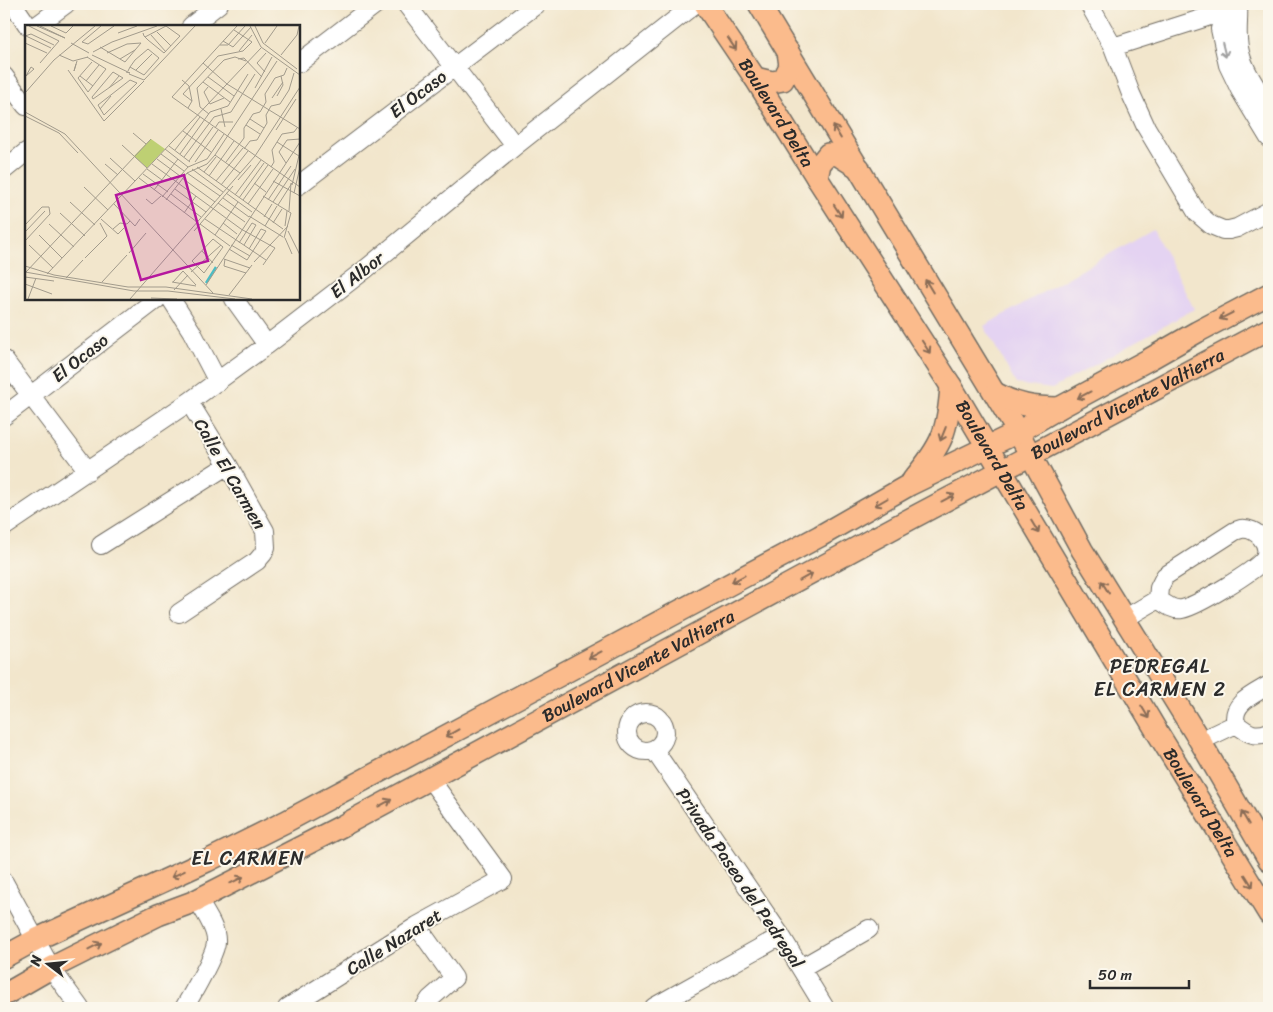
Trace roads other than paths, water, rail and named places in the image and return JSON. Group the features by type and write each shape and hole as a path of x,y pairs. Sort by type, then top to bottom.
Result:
{"main road":[{"name":"Boulevard Delta","path":"705,4 755,78 951,386 1000,471 1269,914"},
{"name":"Boulevard Delta","path":"759,4 995,393 1082,550 1200,741 1269,860"},
{"path":"755,78 772,82 783,80 790,66 788,51"},
{"path":"817,178 820,164 828,154 838,156 859,168"},
{"name":"Boulevard Vicente Valtierra","path":"4,957 36,938 199,864 285,822 820,536 909,485 1018,432 1196,332 1269,294"},
{"name":"Boulevard Vicente Valtierra","path":"4,995 51,968 158,915 198,900 342,826 1000,471 1269,329"},
{"path":"909,485 928,462 943,437 950,410 951,386"},
{"path":"995,393 1009,401 1023,405 1038,408 1059,408"},
{"path":"1057,564 1082,550"},
{"path":"1159,735 1186,718"}],"street":[{"path":"13,4 27,25"},
{"path":"37,25 66,4"},
{"path":"191,25 219,4"},
{"path":"300,62 376,4"},
{"path":"406,4 514,146"},
{"name":"El Ocaso","path":"300,184 537,4"},
{"name":"El Albor","path":"4,527 218,382 267,345 366,268 514,146 694,4"},
{"path":"1089,4 1113,47 1130,94 1146,127 1197,213 1211,225 1223,230 1229,230 1238,228 1269,211"},
{"path":"1113,47 1233,6"},
{"path":"1233,6 1242,58 1252,82 1269,107"},
{"path":"1233,6 1220,29 1228,65 1240,90 1269,138"},
{"path":"4,76 25,105"},
{"path":"4,170 25,153"},
{"name":"El Ocaso","path":"4,416 156,300"},
{"path":"171,300 192,332 218,382"},
{"path":"235,300 267,345"},
{"path":"4,360 88,471"},
{"name":"Calle El Carmen","path":"179,613 257,561 264,554 266,547 264,531 228,465 189,402"},
{"path":"101,545 228,465"},
{"path":"1246,528 1257,533 1264,541 1267,552 1263,560 1246,574 1210,596 1182,609 1172,608 1158,599 1159,588 1164,576 1235,531 1246,528"},
{"path":"1124,619 1158,599"},
{"path":"1269,685 1246,699 1239,706 1234,717 1236,724 1252,734 1260,736 1269,732"},
{"path":"1200,741 1236,724"},
{"name":"Privada Paseo del Pedregal","path":"654,750 781,936 825,1008"},
{"name":"Calle Nazaret","path":"287,1008 417,926 503,879 430,779"},
{"path":"4,882 51,968 80,1008"},
{"path":"184,1008 210,960 216,942 213,928 198,900"},
{"path":"417,926 454,978 430,999 424,1008"},
{"path":"801,968 869,929"},
{"path":"654,1008 781,936"}],"district":[{"name":"PEDREGAL EL CARMEN 2","path":"1160,678"},
{"name":"EL CARMEN","path":"248,858"}]}
